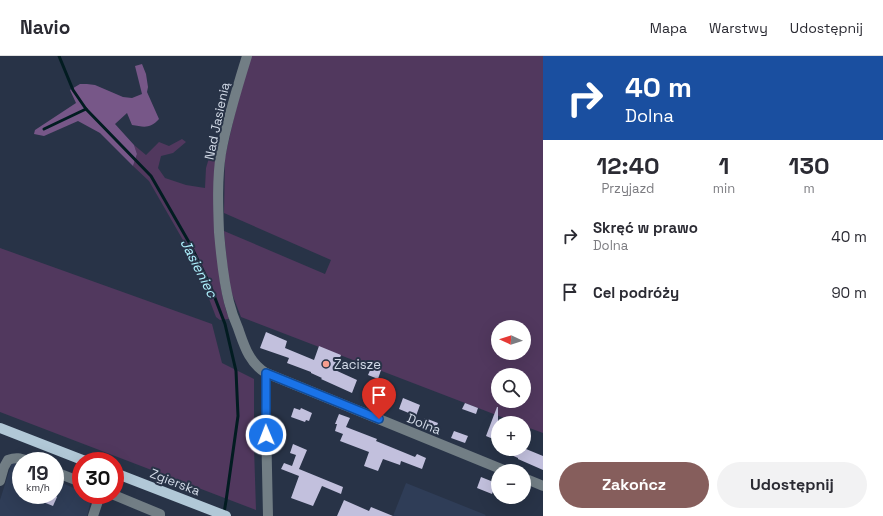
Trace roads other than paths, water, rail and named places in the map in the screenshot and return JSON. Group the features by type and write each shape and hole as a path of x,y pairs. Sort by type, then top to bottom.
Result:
{"main road":[{"path":"0,428 72,456"},
{"name":"Zgierska","path":"124,476 226,516"}],"street":[{"name":"Nad Jasienią","path":"247,56 237,86 223,142 218,202 219,224 222,268 229,302 250,358 259,369 266,373"},
{"name":"Dolna","path":"266,373 491,465"},
{"path":"266,373 266,430 270,515"},
{"path":"0,481 4,467 8,460 12,459"},
{"path":"531,481 543,486"},
{"path":"124,499 160,514 160,516"},
{"path":"93,516 97,504"}],"waterway":[{"name":"Jasieniec","path":"59,56 73,90 86,109 151,176 190,244 210,285 225,324 236,371 238,416 224,513"},
{"path":"44,129 86,109"}],"place":[{"name":"Zacisze","path":"326,364"}]}
